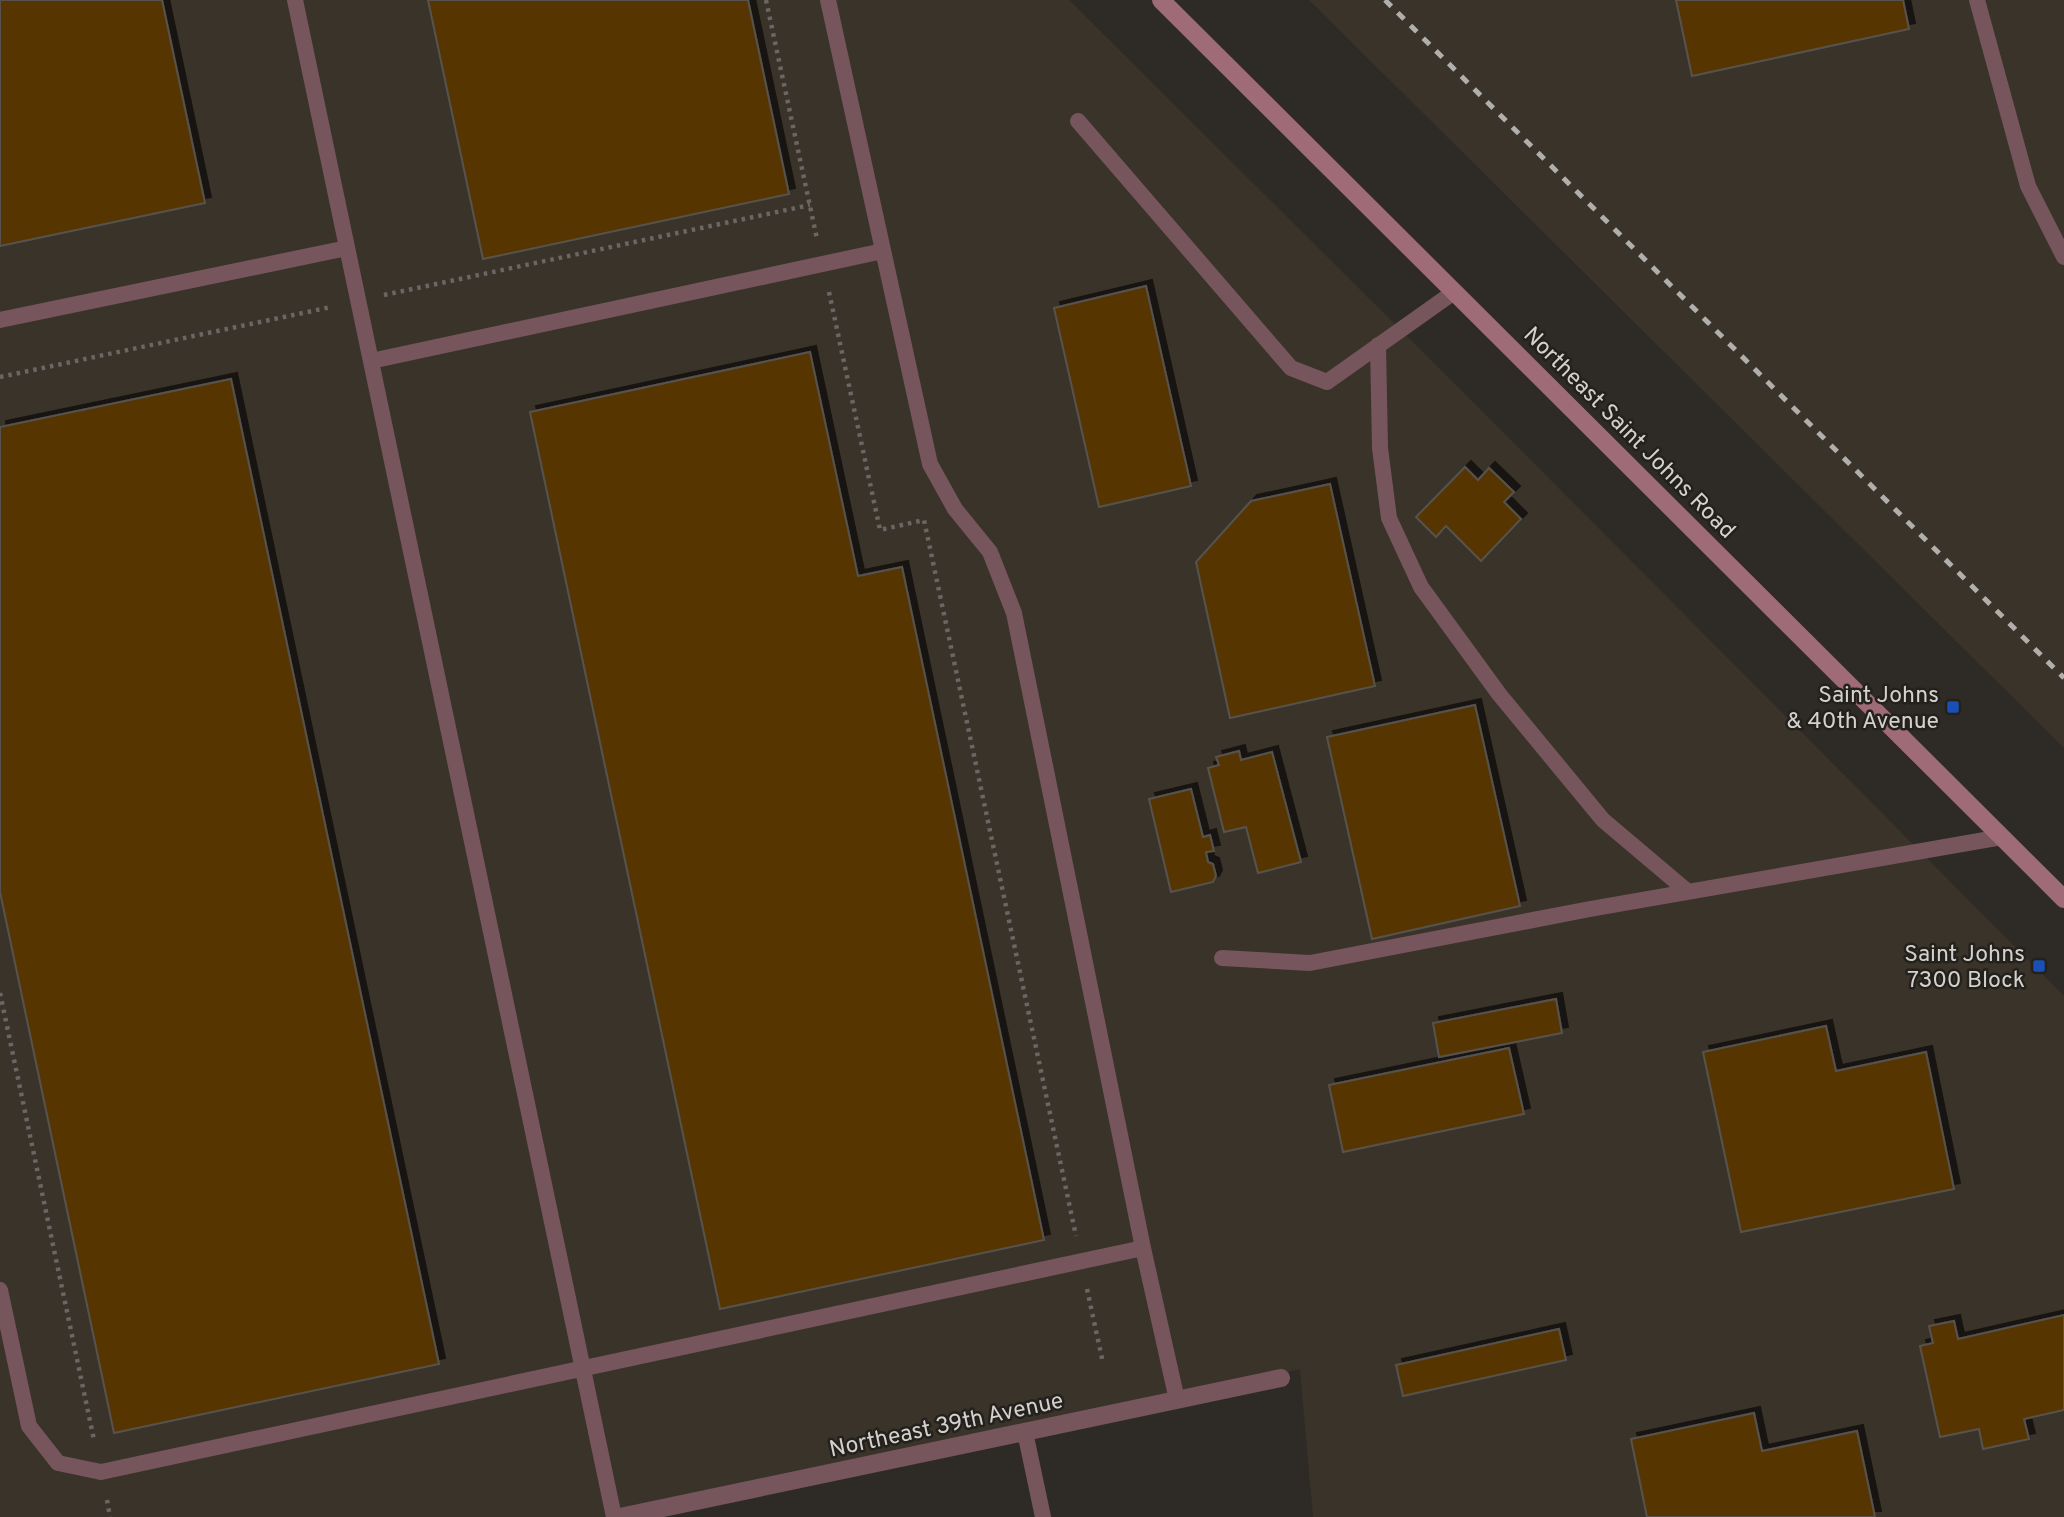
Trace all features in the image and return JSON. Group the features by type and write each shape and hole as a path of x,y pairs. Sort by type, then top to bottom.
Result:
{"main road":[{"name":"Northeast Saint Johns Road","path":"1161,0 2064,899"}],"street":[{"name":"Northeast 39th Avenue","path":"620,1517 1281,1378"}],"lane":[{"path":"295,0 614,1517"},
{"path":"828,0 930,464 955,509 990,552 1014,613 1143,1248 1177,1400"},
{"path":"1977,0 2028,186 2064,257"},
{"path":"1078,121 1291,368 1327,382 1454,292"},
{"path":"0,320 347,248"},
{"path":"371,361 883,251"},
{"path":"1378,345 1380,448 1389,518 1421,587 1499,694 1603,820 1687,891"},
{"path":"1222,958 1310,963 1687,891 2002,837"},
{"path":"0,1290 29,1426 58,1463 101,1472 1143,1248"},
{"path":"1025,1432 1043,1517"}],"path":[{"path":"766,0 880,530 924,520 1103,1363"},
{"path":"0,377 810,205"},
{"path":"0,993 110,1517"}],"shaded area":[{"path":"0,0 1069,0 2064,996 2064,1517 1313,1517 1300,1369 644,1517 0,1517"},
{"path":"1309,0 2064,0 2064,748"}],"building":[{"path":"0,0 162,0 205,203 0,246"},
{"path":"428,0 748,0 789,194 483,259"},
{"path":"1676,0 1903,0 1909,29 1692,76"},
{"path":"1146,286 1191,486 1099,507 1054,308"},
{"path":"810,352 858,576 902,567 1044,1240 720,1309 530,412"},
{"path":"231,379 439,1364 114,1433 0,892 0,427"},
{"path":"1465,467 1478,480 1489,468 1514,492 1504,502 1521,519 1481,561 1446,526 1436,537 1416,517"},
{"path":"1330,484 1375,686 1230,718 1196,562 1251,501"},
{"path":"1475,705 1520,906 1372,939 1327,737"},
{"path":"1239,751 1241,760 1272,752 1301,862 1258,873 1246,827 1224,832 1208,768 1219,765 1216,757"},
{"path":"1191,789 1203,837 1210,835 1214,851 1206,852 1216,876 1213,882 1171,892 1149,799"},
{"path":"1556,999 1562,1033 1439,1057 1433,1023"},
{"path":"1826,1026 1836,1071 1926,1052 1954,1189 1741,1232 1703,1052"},
{"path":"1509,1048 1524,1114 1343,1152 1329,1085"},
{"path":"2064,1315 2064,1410 2024,1419 2029,1439 1983,1449 1979,1429 1940,1437 1920,1346 1933,1343 1929,1326 1954,1321 1958,1339"},
{"path":"1559,1329 1566,1360 1403,1396 1396,1365"},
{"path":"1754,1413 1762,1451 1857,1431 1875,1517 1647,1517 1631,1439"}],"railway":[{"path":"1385,0 2064,678"}],"place":[{"name":"Saint Johns & 40th Avenue","path":"1953,707"},
{"name":"Saint Johns 7300 Block","path":"2039,966"}]}
